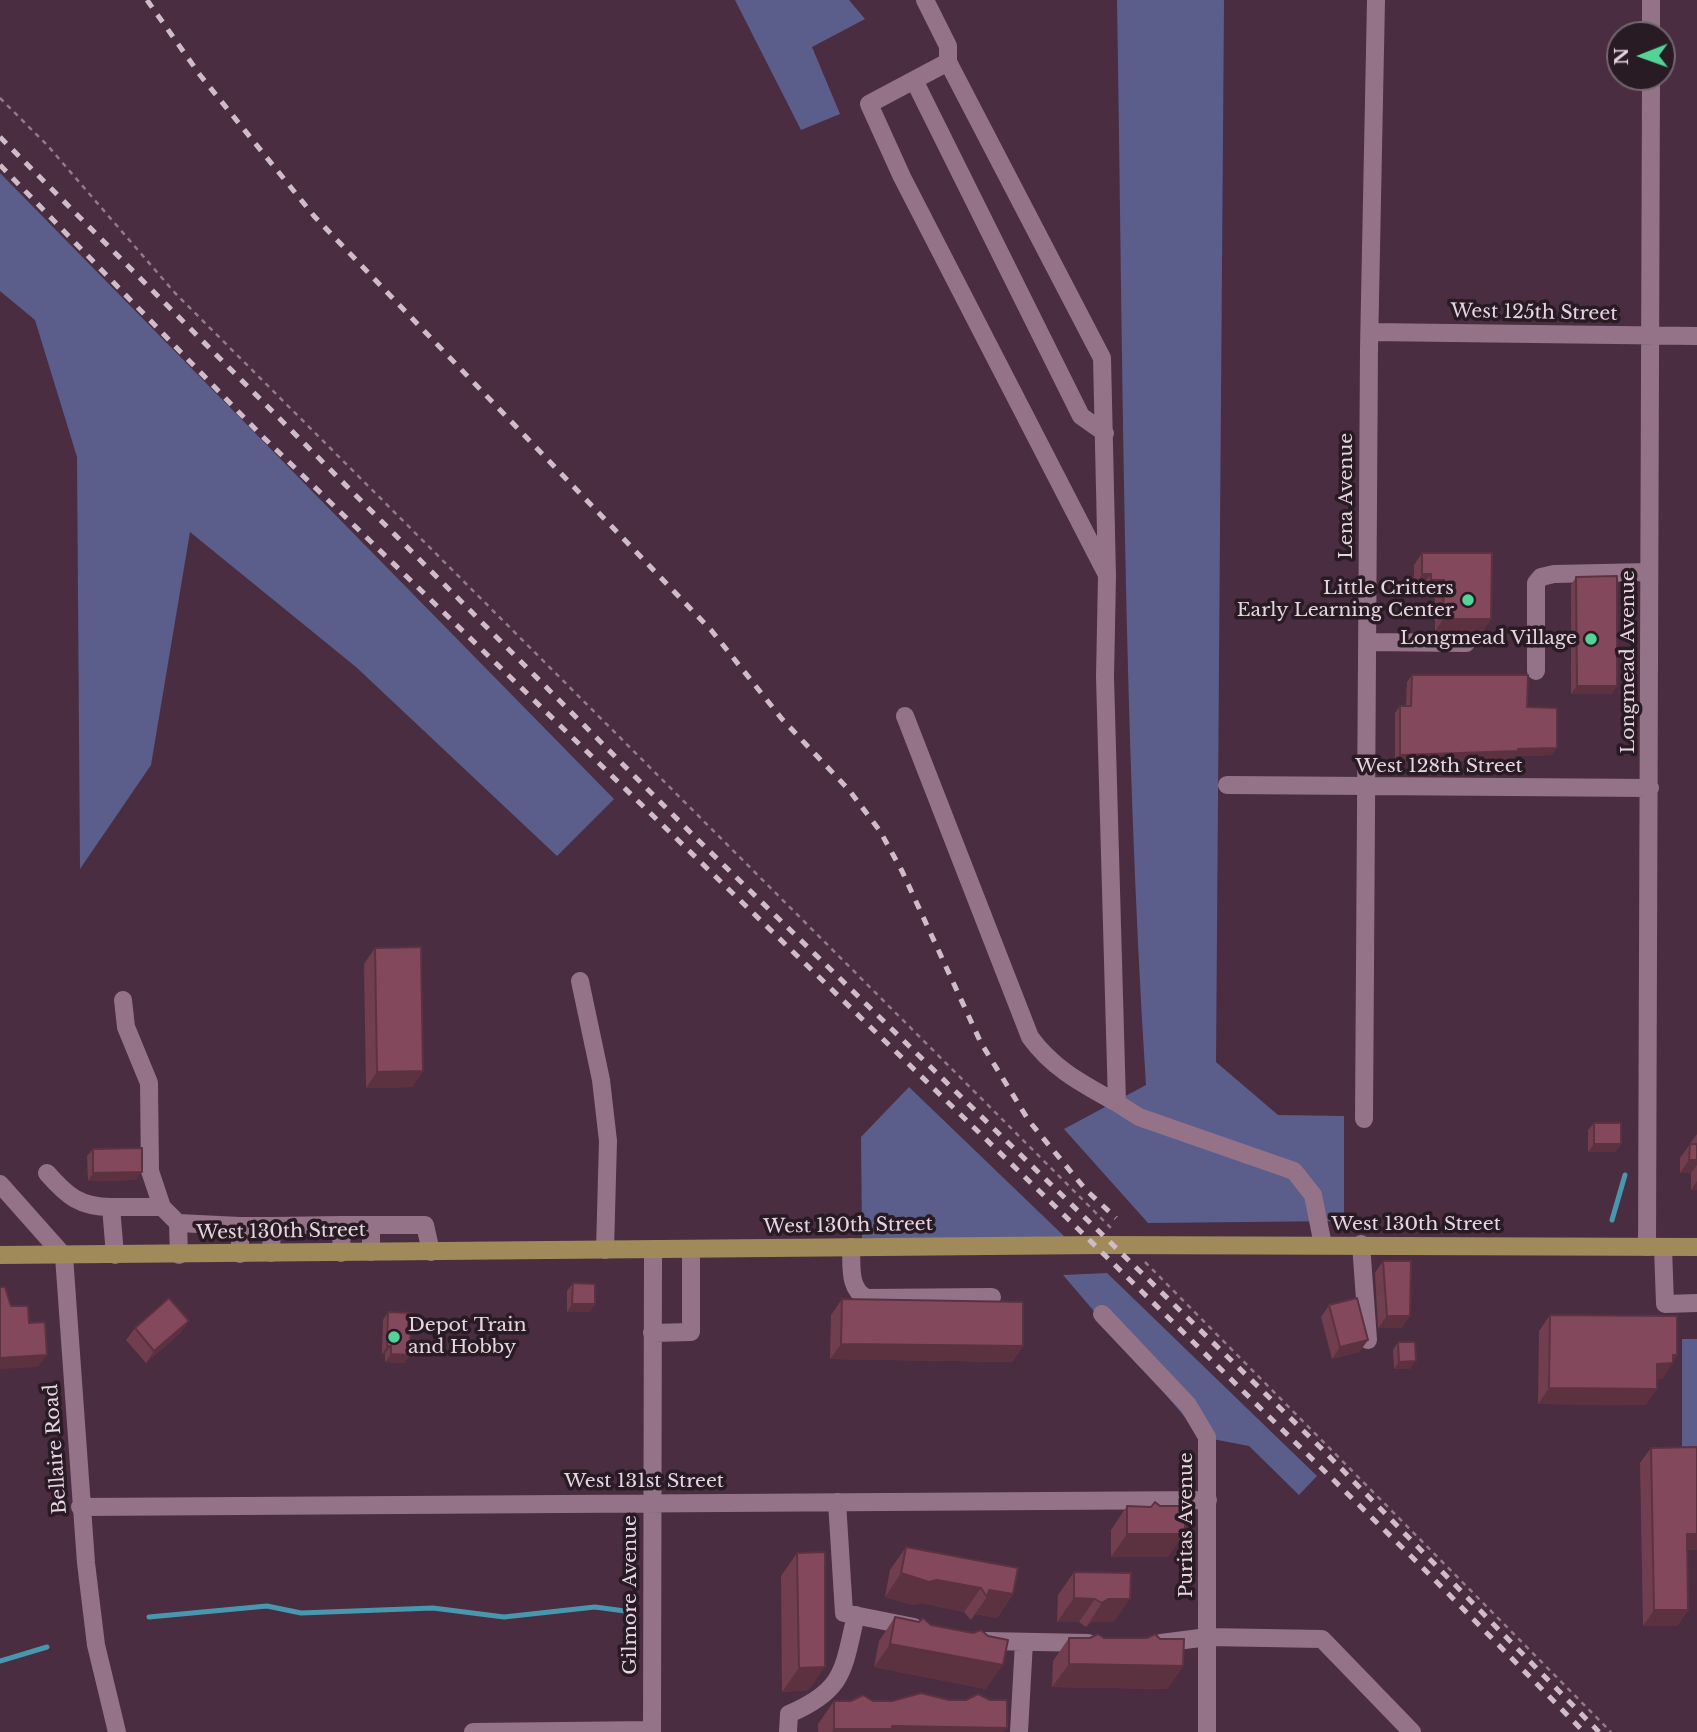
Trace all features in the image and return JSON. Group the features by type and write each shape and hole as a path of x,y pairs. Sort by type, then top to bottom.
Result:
{"main road":[{"name":"West 130th Street","path":"0,1255 1361,1244 1697,1247"}],"street":[{"path":"925,0 948,46 948,62 1102,358 1107,576 1105,677 1117,1103"},
{"name":"Lena Avenue","path":"1364,1119 1370,332 1376,0"},
{"path":"1651,0 1651,21"},
{"path":"948,62 869,104 908,189 1107,576"},
{"path":"914,80 1081,416 1105,433"},
{"name":"Longmead Avenue","path":"1651,91 1649,572 1655,1247 1665,1304 1697,1303"},
{"name":"West 125th Street","path":"1370,332 1697,336"},
{"path":"1536,671 1536,583 1541,577 1554,574 1649,572"},
{"path":"1367,642 1466,643"},
{"path":"905,716 1030,1037 1045,1058 1060,1070 1139,1117 1294,1171 1313,1195 1323,1245"},
{"name":"West 128th Street","path":"1227,785 1650,788"},
{"path":"580,981 601,1080 608,1141 605,1250"},
{"path":"123,1000 125,1027 149,1083 150,1171 163,1207 178,1223 179,1255"},
{"path":"47,1173 66,1195 79,1203 111,1207 163,1207"},
{"path":"0,1184 64,1256"},
{"path":"111,1207 115,1255"},
{"path":"178,1223 240,1226 425,1225 432,1251"},
{"path":"341,1253 342,1225"},
{"path":"371,1225 371,1252"},
{"path":"240,1226 240,1254"},
{"path":"271,1254 272,1226"},
{"path":"1361,1244 1368,1340"},
{"path":"851,1247 853,1282 860,1295 867,1298 992,1297"},
{"name":"Gilmore Avenue","path":"652,1731 653,1249"},
{"path":"652,1333 691,1332 691,1249"},
{"name":"Bellaire Road","path":"64,1256 80,1507 96,1646 117,1732"},
{"name":"Puritas Avenue","path":"1102,1314 1188,1405 1207,1437 1207,1732"},
{"name":"West 131st Street","path":"80,1507 1209,1500"},
{"path":"837,1502 844,1613 935,1631"},
{"path":"788,1732 789,1714 817,1701 831,1690 839,1677 856,1615"},
{"path":"1136,1643 1178,1644 1208,1637 1322,1639 1412,1732"},
{"path":"974,1639 1108,1643"},
{"path":"1019,1732 1024,1642"},
{"path":"473,1732 652,1731"}],"path":[{"path":"0,98 48,146 175,293 1103,1221"},
{"path":"1150,1267 1611,1732"}],"shaded area":[{"path":"735,0 849,0 865,19 812,47 840,114 801,130"},
{"path":"1117,0 1224,0 1216,1062 1278,1115 1344,1116 1344,1221 1148,1223 1064,1129 1146,1085 1128,679"},
{"path":"0,173 614,799 557,856 356,667 190,532 151,765 80,869 77,457 35,320 0,291"},
{"path":"909,1087 1066,1238 862,1238 861,1137"},
{"path":"1107,1273 1317,1476 1299,1495 1249,1446 1202,1437 1063,1275"},
{"path":"1682,1339 1697,1339 1697,1448 1682,1448"}],"building":[{"name":"Little Critters Early Learning Center","path":"1422,553 1492,553 1491,619 1443,619 1444,580 1431,580 1431,574 1422,574"},
{"name":"Longmead Village","path":"1617,576 1617,686 1577,686 1576,577"},
{"path":"1412,675 1528,675 1527,707 1557,708 1557,748 1400,755 1400,706 1411,706"},
{"path":"421,947 423,1071 377,1072 375,948"},
{"path":"1594,1123 1621,1123 1621,1144 1594,1144"},
{"path":"1690,1144 1697,1144 1697,1160 1689,1160"},
{"path":"142,1148 142,1172 93,1173 93,1149"},
{"path":"1383,1261 1411,1261 1410,1316 1387,1316"},
{"path":"573,1283 595,1284 595,1304 572,1304"},
{"path":"0,1287 5,1287 11,1306 28,1306 29,1323 45,1322 47,1355 0,1358"},
{"path":"169,1298 189,1321 154,1351 135,1328"},
{"path":"1357,1298 1368,1340 1340,1347 1329,1305"},
{"path":"842,1299 1023,1302 1023,1346 841,1344"},
{"path":"388,1312 411,1313 410,1355 391,1354 391,1346 387,1346"},
{"path":"1550,1315 1677,1316 1677,1355 1673,1355 1673,1363 1657,1364 1657,1389 1549,1388"},
{"path":"1398,1342 1415,1342 1416,1361 1399,1362"},
{"path":"1697,1447 1697,1534 1687,1534 1688,1610 1654,1610 1651,1448"},
{"path":"1155,1502 1160,1506 1185,1506 1185,1534 1127,1534 1127,1506 1151,1507"},
{"path":"906,1547 1018,1568 1013,1594 989,1590 987,1597 981,1588 937,1580 929,1582 901,1573"},
{"path":"825,1552 825,1667 799,1668 797,1553"},
{"path":"1074,1572 1131,1573 1130,1599 1108,1599 1102,1603 1095,1599 1074,1598"},
{"path":"895,1617 919,1622 923,1618 931,1625 973,1633 981,1630 988,1636 1008,1640 1003,1665 890,1644"},
{"path":"1098,1634 1104,1638 1147,1638 1155,1634 1160,1639 1184,1639 1183,1666 1069,1664 1069,1638 1090,1638"},
{"path":"921,1693 949,1700 966,1700 978,1694 990,1700 1007,1700 1007,1728 892,1726 892,1729 834,1729 834,1701 851,1701 863,1695 873,1701 892,1701"}],"waterway":[{"path":"1612,1220 1625,1175"},
{"path":"149,1617 267,1606 301,1613 433,1608 504,1617 595,1607 625,1611"},
{"path":"0,1661 47,1647"}],"railway":[{"path":"147,0 200,75 314,216 711,630 782,719 849,790 880,831 902,871 981,1043 1029,1121 1086,1190 1116,1218"},
{"path":"0,137 697,839 1321,1448 1599,1732"},
{"path":"0,165 260,434 1066,1217 1422,1567 1584,1732"}],"place":[{"name":"Little Critters Early Learning Center","path":"1468,600"},
{"name":"Longmead Village","path":"1591,639"},
{"name":"Depot Train and Hobby","path":"394,1337"}]}
